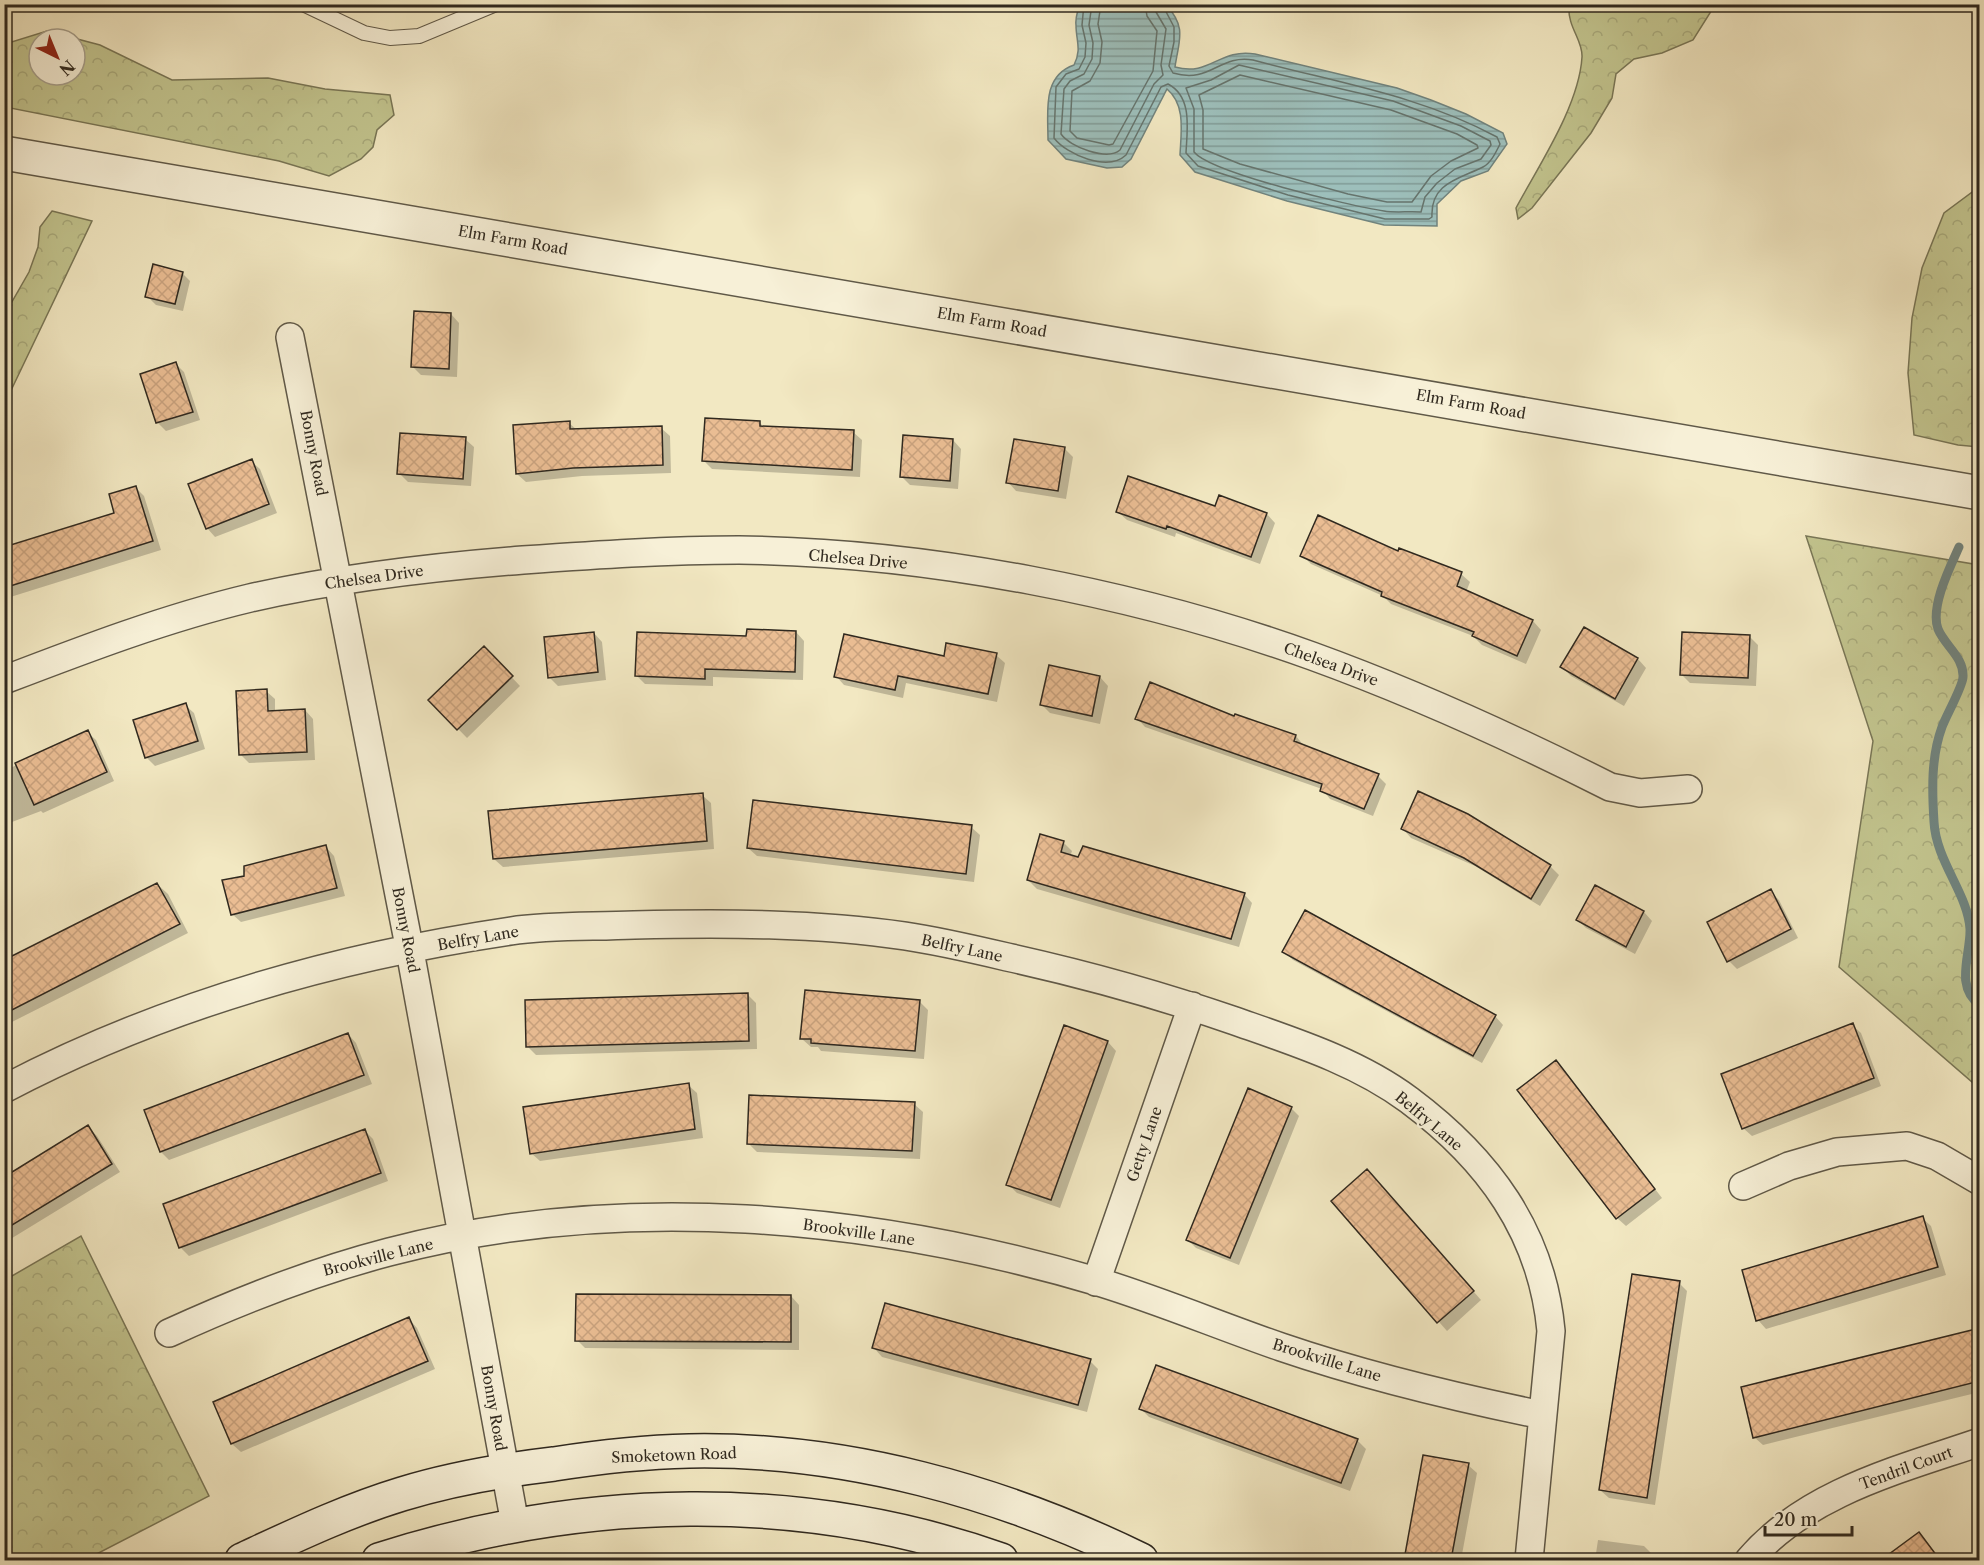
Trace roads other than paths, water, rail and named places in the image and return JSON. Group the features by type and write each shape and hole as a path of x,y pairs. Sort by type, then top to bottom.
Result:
{"street":[{"name":"Elm Farm Road","path":"4,153 1980,493"},
{"name":"Bonny Road","path":"290,337 410,951 515,1524"},
{"name":"Chelsea Drive","path":"4,680 161,622 250,598 339,581 482,563 637,552 742,550 850,556 959,569 1044,584 1186,618 1309,655 1419,696 1610,787 1640,793 1688,789"},
{"name":"Belfry Lane","path":"4,1089 58,1061 144,1024 250,987 514,930 685,924 831,929 904,936 1073,972 1192,1006 1308,1046 1364,1072 1408,1100 1457,1141 1492,1181 1522,1224 1538,1260 1548,1299 1551,1331 1529,1560"},
{"name":"Getty Lane","path":"1096,1281 1192,1006"},
{"path":"1743,1186 1789,1166 1837,1152 1907,1146 1937,1156 1980,1181"},
{"name":"Brookville Lane","path":"168,1333 246,1298 310,1275 392,1251 463,1237 529,1227 620,1219 711,1218 802,1223 892,1235 978,1252 1096,1281 1283,1347 1416,1388 1542,1415"},
{"name":"Tendril Court","path":"1749,1560 1789,1521 1825,1500 1980,1442"},
{"name":"Smoketown Road","path":"242,1560 328,1520 403,1493 506,1470 617,1455 690,1451 745,1453 817,1460 904,1475 995,1499 1060,1523 1141,1560"},
{"path":"378,1560 432,1543 515,1524 588,1514 673,1509 759,1510 843,1519 896,1529 1001,1560"}],"lane":[{"path":"303,4 364,33 390,38 419,36 496,4"}],"water":[{"path":"1079,5 1166,5 1173,13 1179,27 1175,67 1197,68 1232,55 1255,54 1397,88 1431,100 1466,114 1503,133 1507,144 1488,171 1461,181 1437,204 1437,226 1384,225 1287,201 1195,172 1180,155 1180,111 1173,95 1167,89 1131,159 1122,167 1107,168 1066,159 1048,140 1048,106 1056,77 1074,65 1076,59 1078,50 1076,20"}],"waterway":[{"path":"1959,547 1942,587 1936,620 1941,635 1960,663 1963,677 1938,738 1933,774 1933,810 1940,850 1968,916 1970,939 1966,980 1972,998 1980,1005"}]}
